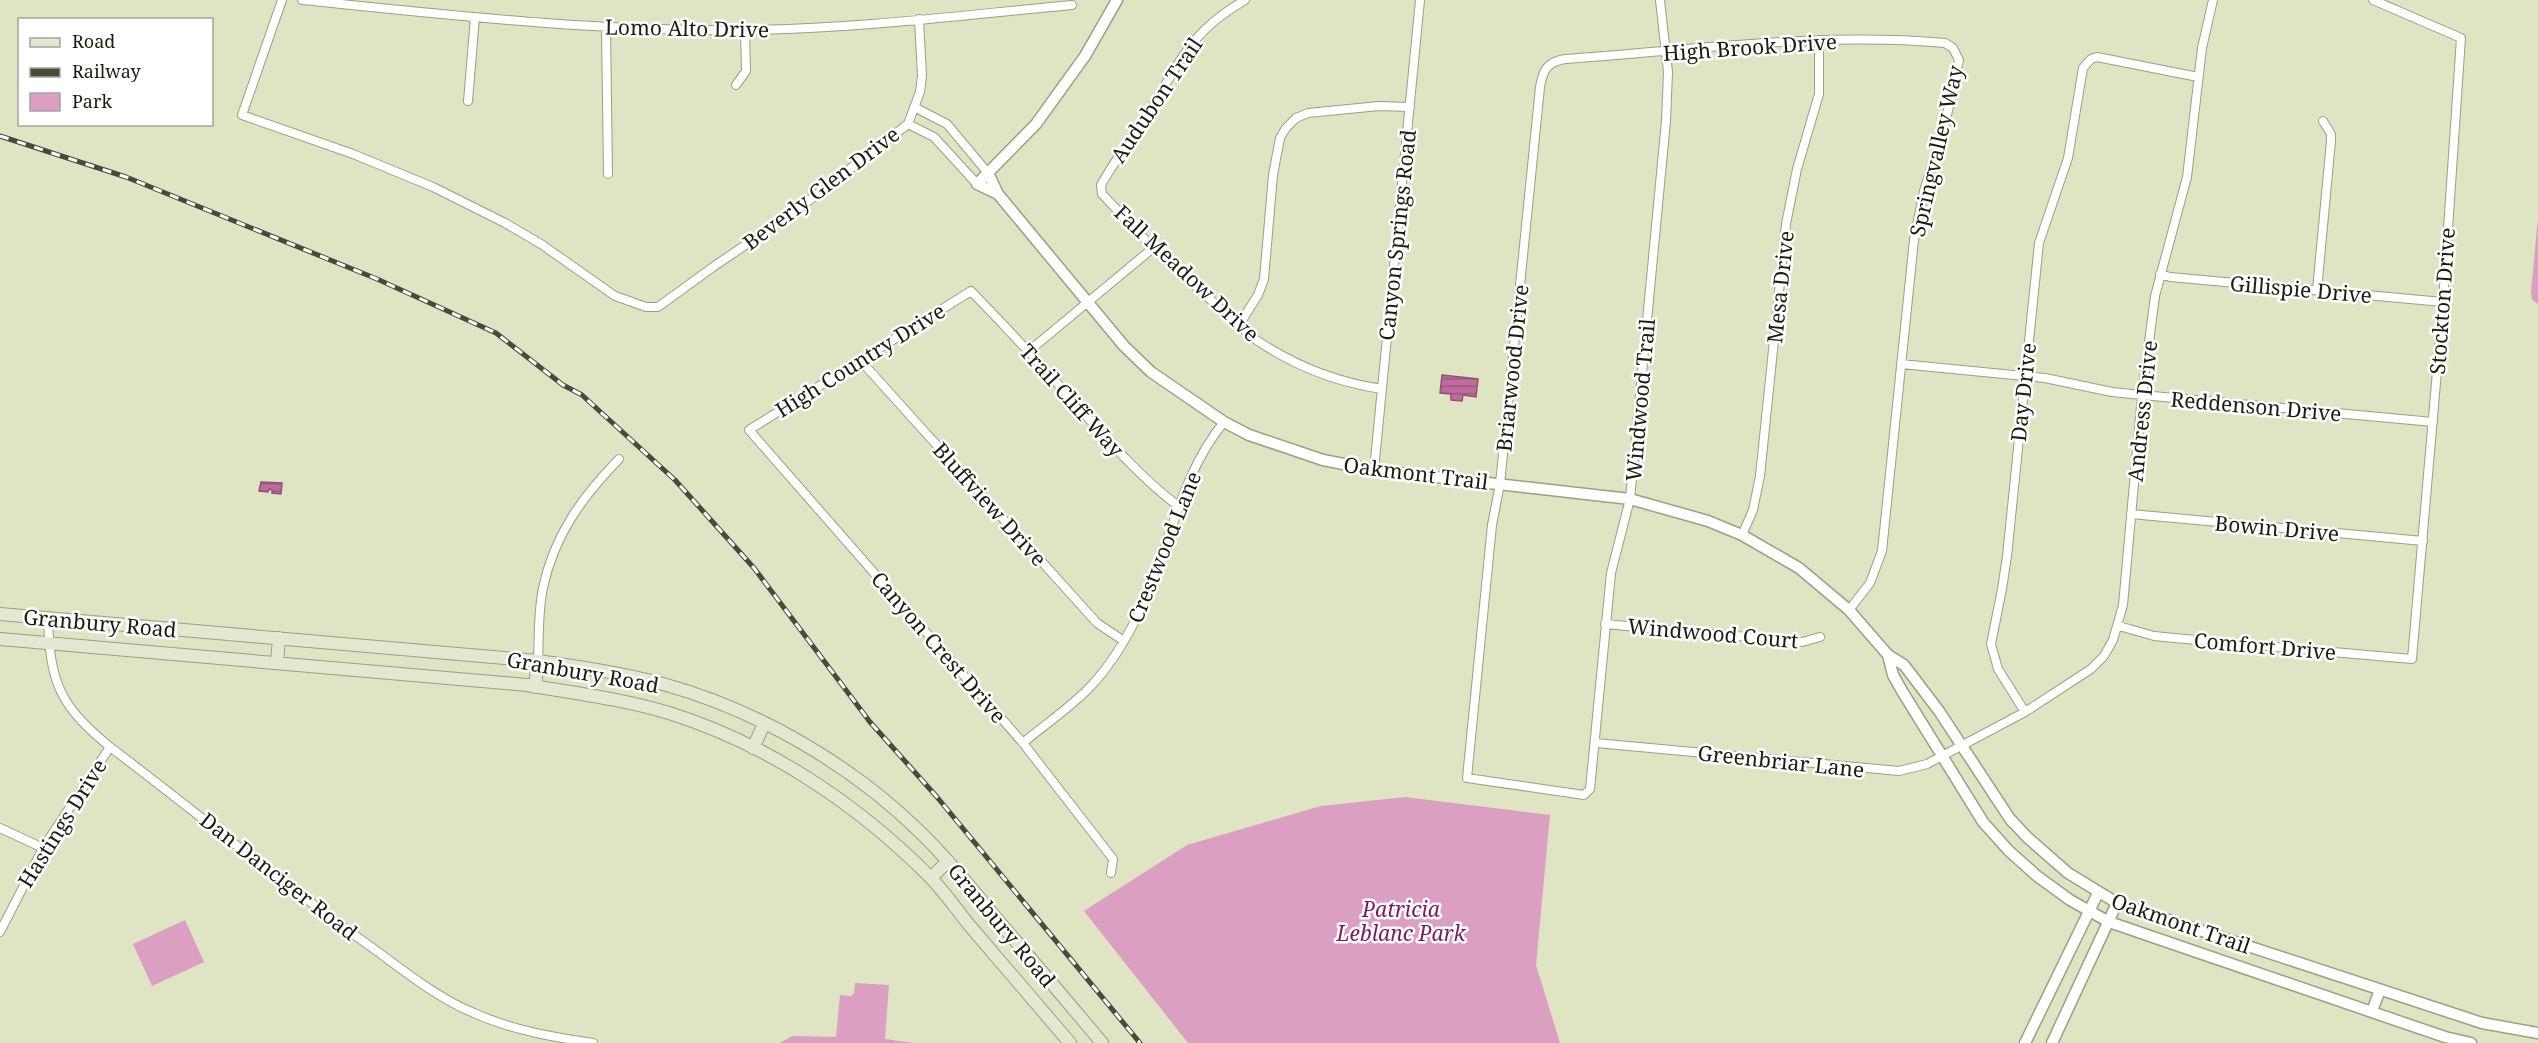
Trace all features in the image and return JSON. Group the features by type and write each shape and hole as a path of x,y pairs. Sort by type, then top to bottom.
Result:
{"main road":[{"name":"Granbury Road","path":"0,614 538,661 608,672 663,684 733,709 836,764 921,832 1102,1043"},
{"path":"277,663 279,638"},
{"name":"Granbury Road","path":"0,639 535,687 604,698 668,713 701,725 753,748 812,782 846,805 931,878 1070,1043"},
{"path":"535,687 538,661"},
{"path":"753,748 764,724"},
{"path":"931,878 948,861"}],"street":[{"name":"Beverly Glen Drive","path":"282,0 242,115 353,154 433,187 541,244 615,296 646,307 658,307 795,212 908,124 922,76 919,19"},
{"name":"Lomo Alto Drive","path":"302,0 606,28 745,30 842,27 1072,5"},
{"path":"977,184 1036,124 1085,56 1118,0"},
{"name":"Audubon Trail","path":"1101,184 1148,114 1177,61 1198,35 1245,0"},
{"name":"Canyon Springs Road","path":"1374,470 1420,0"},
{"name":"Windwood Trail","path":"1584,795 1590,789 1596,743 1605,624 1613,559 1630,500 1666,121 1668,72 1660,0"},
{"name":"Andress Drive","path":"1962,746 2025,712 2091,669 2104,656 2119,626 2123,606 2142,395 2160,273 2187,177 2202,48 2213,0"},
{"name":"Stockton Drive","path":"2373,0 2461,38 2443,302 2412,659"},
{"path":"468,102 475,17"},
{"path":"606,28 608,174"},
{"path":"736,85 746,70 745,30"},
{"name":"High Brook Drive","path":"1546,65 1565,59 1819,40 1939,43 1953,48"},
{"name":"Mesa Drive","path":"1742,535 1753,510 1760,476 1786,224 1797,169 1819,94 1819,40"},
{"name":"Springvalley Way","path":"1849,610 1870,583 1882,551 1918,214 1946,120 1959,60 1953,48"},
{"name":"Day Drive","path":"2025,712 1998,669 1991,644 2005,567 2039,243 2068,158 2083,68 2091,59 2097,57 2198,77"},
{"name":"Briarwood Drive","path":"1546,65 1540,87 1500,484 1492,525 1467,778 1584,795"},
{"path":"1239,325 1258,295 1264,279 1274,175 1280,138 1286,128 1296,118 1308,113 1379,106 1410,107"},
{"name":"Oakmont Trail","path":"914,107 947,124 988,173 998,194 1124,346 1151,372 1224,422 1281,447 1323,460 1374,470 1630,500 1681,512 1742,535 1799,568 1849,610 1888,655 1904,665 2005,811 2028,838 2068,873 2098,893 2117,903 2482,1023 2538,1034"},
{"path":"2317,290 2331,141 2331,134 2323,121"},
{"name":"Oakmont Trail","path":"908,124 934,137 977,184 998,194"},
{"name":"Fall Meadow Drive","path":"1101,184 1102,194 1153,248 1267,347 1301,366 1342,381 1382,389"},
{"path":"1029,351 1090,303 1153,248"},
{"name":"Gillispie Drive","path":"2160,273 2170,277 2443,302"},
{"name":"Trail Cliff Way","path":"971,291 1029,351 1132,467 1151,486 1178,506"},
{"name":"High Country Drive","path":"749,430 971,291"},
{"name":"Bluffview Drive","path":"861,361 1097,623 1124,641"},
{"name":"Reddenson Drive","path":"1901,364 2024,376 2142,395 2433,422"},
{"name":"Crestwood Lane","path":"1023,743 1090,687 1124,641 1144,601 1178,506 1207,447 1224,422"},
{"name":"Canyon Crest Drive","path":"749,430 1023,743 1113,859 1111,873"},
{"path":"538,661 543,589 556,546 567,523 587,492 619,459"},
{"name":"Bowin Drive","path":"2131,514 2423,541"},
{"name":"Dan Danciger Road","path":"48,619 53,672 73,714 110,747 345,928 437,993 472,1013 495,1022 529,1032 593,1043"},
{"name":"Windwood Court","path":"1605,624 1802,642 1820,637"},
{"name":"Comfort Drive","path":"2119,626 2154,636 2412,659"},
{"name":"Oakmont Trail","path":"1888,655 1893,675 1902,691 1983,822 2009,851 2037,876 2088,912 2109,922 2445,1037 2471,1043"},
{"name":"Greenbriar Lane","path":"1596,743 1880,771 1914,768 1962,746"},
{"name":"Hastings Drive","path":"0,932 42,848 110,747"},
{"path":"0,828 42,848"},
{"path":"2025,1043 2098,893"},
{"path":"2052,1043 2117,903"},
{"path":"2372,1011 2380,990"}],"green space":[{"path":"2538,218 2538,304 2532,300 2531,291"},
{"name":"Patricia Leblanc Park","path":"1405,797 1550,815 1536,965 1560,1043 1188,1043 1084,911 1187,845 1321,806"},
{"path":"185,920 204,962 152,986 133,944"},
{"path":"855,983 889,985 885,1039 914,1043 780,1043 792,1036 836,1037 840,995 851,996 854,993"}],"shaded area":[{"path":"1442,375 1478,379 1476,397 1463,395 1462,401 1451,400 1451,394 1440,393"},
{"path":"261,482 282,483 281,494 272,493 269,489 268,492 259,491"}],"railway":[{"path":"0,136 126,177 377,279 496,333 563,385 582,395 675,480 754,568 870,722 937,797 1140,1043"}]}
